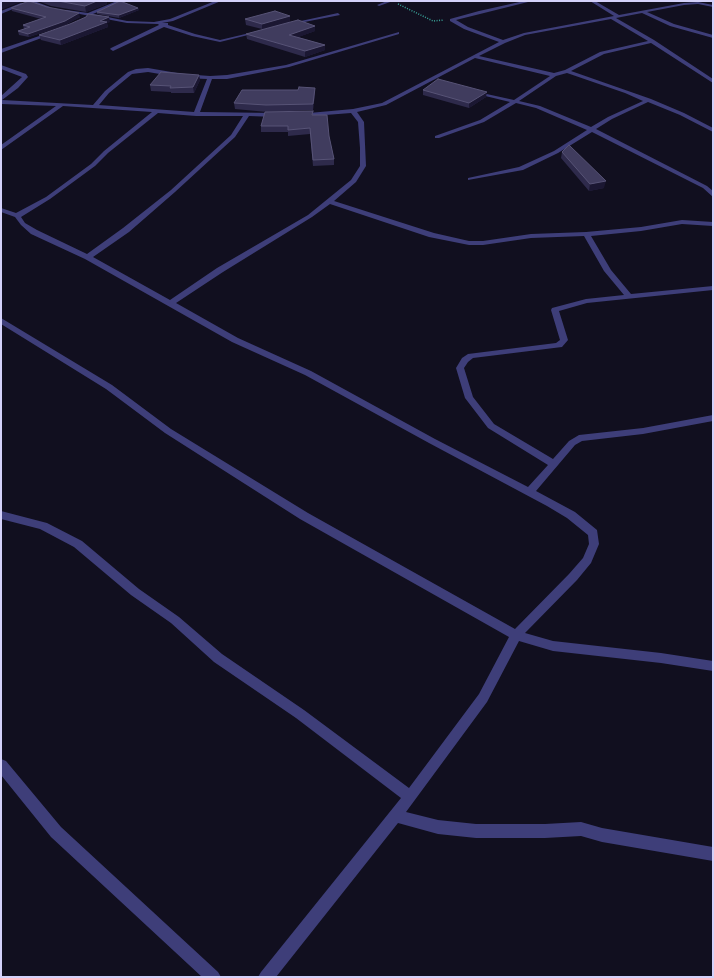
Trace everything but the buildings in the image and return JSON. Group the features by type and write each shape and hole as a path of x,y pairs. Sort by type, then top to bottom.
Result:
{"street":[{"path":"1,13 30,1 57,10 86,17 127,22 166,24 194,35 220,41 240,38 267,30"},
{"path":"86,17 121,1"},
{"path":"154,23 171,20 218,1"},
{"path":"379,5 392,1"},
{"path":"452,20 479,12 530,1"},
{"path":"592,1 619,17"},
{"path":"296,115 353,111 384,104 503,42 524,34 684,4 698,3 713,6"},
{"path":"643,12 672,25 713,37"},
{"path":"280,26 338,14"},
{"path":"612,18 652,41 713,82"},
{"path":"452,20 466,28 503,42"},
{"path":"113,49 166,24"},
{"path":"1,51 56,32"},
{"path":"94,107 107,92 130,73 136,71 148,70 183,76 210,78 240,75 287,66 397,33"},
{"path":"437,137 482,121 514,102 554,75 567,71 602,53 652,41"},
{"path":"476,57 554,75"},
{"path":"1,67 24,75 25,77 1,100"},
{"path":"567,71 649,100 682,114 713,130"},
{"path":"196,114 210,78"},
{"path":"430,79 444,82"},
{"path":"472,91 538,107 591,129 705,187 713,195"},
{"path":"1,100 196,114 280,115"},
{"path":"470,179 522,169 556,152 591,129 623,111 649,100"},
{"path":"1,148 62,104"},
{"path":"17,216 48,198 93,165 106,152 157,111"},
{"path":"171,303 226,266 310,216 354,181 363,166 361,122 353,111"},
{"path":"88,257 126,230 173,190 233,136 247,115"},
{"path":"328,201 432,235 468,243 483,243 531,236 586,234 641,229 682,222 713,224"},
{"path":"1,210 17,216 23,224 34,232 88,257 235,340 308,373 432,441 530,491 571,515 593,533 594,544 587,560 573,577 517,636 511,644 483,698 396,816 266,977"},
{"path":"586,234 608,271 629,296"},
{"path":"554,464 491,426 468,398 460,368 465,360 471,356 559,345 564,340 555,310 586,301 713,288"},
{"path":"1,320 109,387 168,431 304,516 517,636 553,646 661,658 713,666"},
{"path":"530,491 572,443 579,438 643,430 713,418"},
{"path":"1,515 43,526 78,544 135,592 175,620 218,658 300,714 410,797"},
{"path":"1,766 56,832 213,977"},
{"path":"396,816 438,827 476,831 545,831 580,829 602,835 713,854"}],"path":[{"path":"392,1 433,21 452,20"}]}
